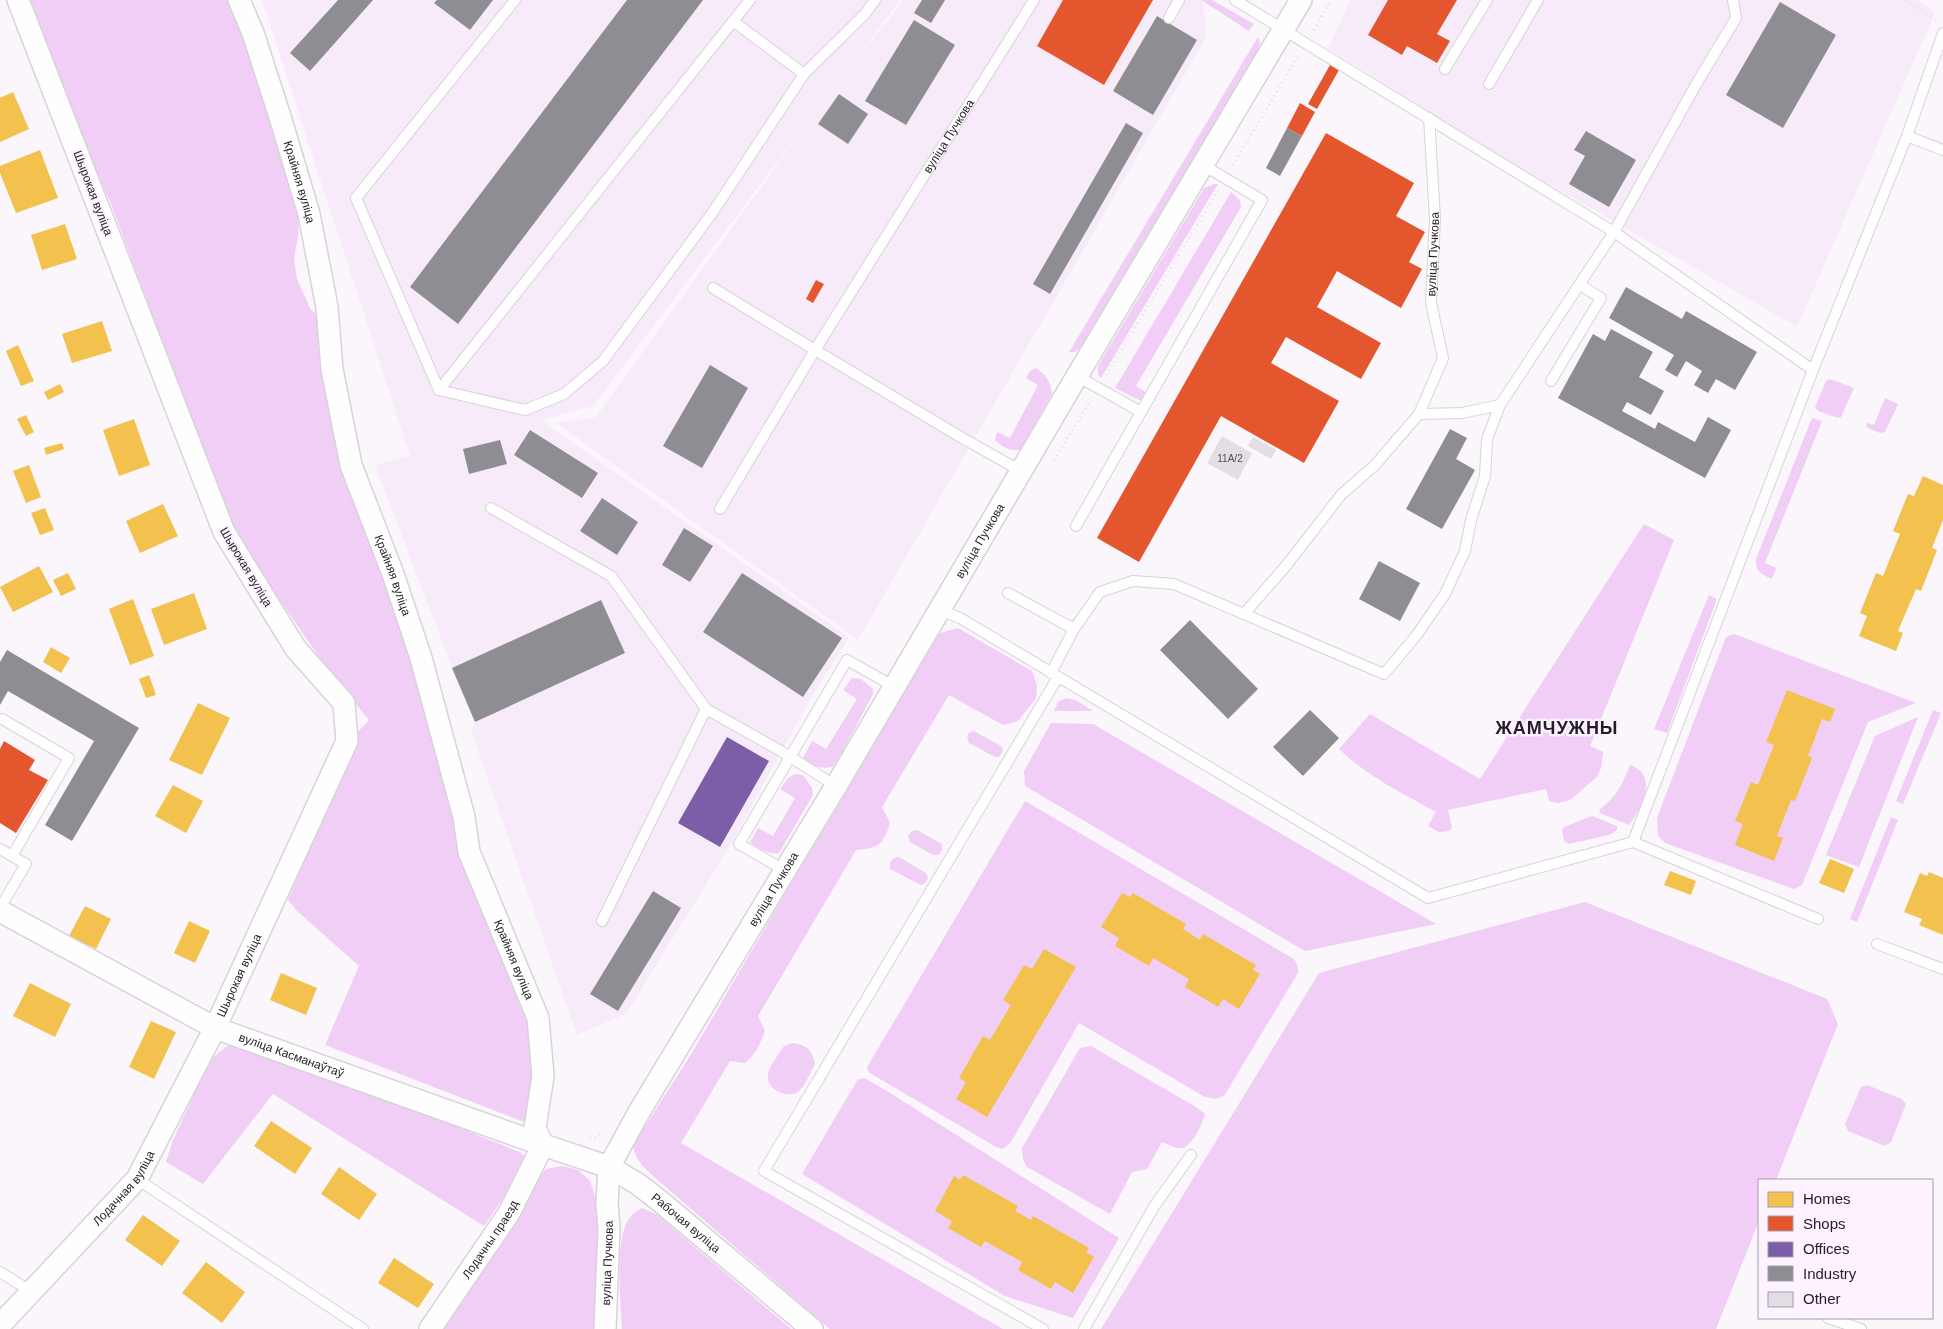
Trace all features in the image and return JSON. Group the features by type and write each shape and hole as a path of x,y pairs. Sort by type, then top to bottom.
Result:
{"street":[{"name":"Шырокая вуліца","path":"18,0 224,532 296,649 344,704 347,741 215,1028"},
{"name":"Крайняя вуліца","path":"239,0 258,51 309,214 327,307 332,369 351,465 377,535 394,574 421,658 464,817 469,852 538,1018 543,1076 535,1128 543,1145"},
{"name":"вуліца Пучкова","path":"605,1329 609,1229 607,1204 609,1166 1302,0"},
{"name":"вуліца Касманаўтаў","path":"0,910 215,1028 543,1145"},
{"name":"Лодачная вуліца","path":"0,1325 137,1179 215,1028"},
{"name":"Рабочая вуліца","path":"543,1145 609,1166 638,1184 812,1329"},
{"name":"Лодачны праезд","path":"430,1329 509,1213 543,1145"}],"lane":[{"path":"439,390 356,198 515,0"},
{"path":"439,390 750,0"},
{"path":"439,390 525,410 564,394 603,361 713,212 804,74 865,14 875,0"},
{"name":"вуліца Пучкова","path":"720,509 815,350 1034,0"},
{"path":"1169,18 1179,0"},
{"path":"1235,0 1614,232 1813,370"},
{"path":"1446,69 1487,0"},
{"path":"1489,84 1538,0"},
{"path":"1043,1329 764,1171 1055,675 1074,629 1100,592 1133,581 1174,584 1384,674 1416,636 1446,594 1465,551 1471,520 1485,476 1487,439 1500,405 1614,232 1698,81 1736,18 1732,0"},
{"path":"733,21 804,74"},
{"path":"1633,842 1813,370 1907,136 1943,33"},
{"name":"вуліца Пучкова","path":"1244,614 1285,567 1341,495 1375,465 1419,414 1443,358 1432,302 1435,218 1428,118"},
{"path":"1907,136 1943,150"},
{"path":"1076,526 1262,200 1204,165"},
{"path":"1551,381 1601,298 1580,285"},
{"path":"713,288 964,440 1021,471"},
{"path":"1077,376 1141,412"},
{"path":"1419,414 1462,413 1500,405"},
{"path":"491,508 611,576 706,709 790,756 836,786"},
{"path":"1008,593 1074,629"},
{"path":"940,610 960,618 1428,898 1633,842 1818,919"},
{"path":"786,871 739,844 847,660 893,686"},
{"path":"602,921 706,709"},
{"path":"2,719 68,758 12,856"},
{"path":"0,849 26,864 0,910"},
{"path":"1877,944 1943,969"},
{"path":"1084,1329 1155,1205 1192,1155"},
{"path":"137,1179 362,1329"},
{"path":"0,1272 32,1292"},
{"path":"1831,1319 1861,1329"}],"path":[{"path":"106,171 110,134 160,0"},
{"path":"1052,464 1226,178 1331,0"},
{"path":"1905,0 1943,24"},
{"path":"102,217 174,269 327,307"},
{"path":"377,535 362,592 344,704 444,822"},
{"path":"658,1126 694,1066 724,1052 737,1028 730,1001"},
{"path":"638,1115 668,1132 676,1177 859,1329"},
{"path":"586,1137 595,1138 604,1133"}],"shaded area":[{"path":"30,0 228,0 244,31 299,212 298,236 294,259 297,279 311,310 318,316 319,360 342,466 382,566 533,1021 535,1080 527,1123 325,1045 359,966 297,911 288,900 357,733 369,720 328,670 234,533 111,204 78,129"},
{"path":"262,0 900,0 853,64 904,0 1203,0 1207,36 858,640 556,423 596,417 810,119 593,406 541,420 849,637 807,705 728,849 626,1014 577,1035 471,731 475,722 452,668 375,465 410,456"},
{"path":"1201,0 1212,0 1254,24 1249,31"},
{"path":"1350,0 1919,0 1935,13 1797,327 1483,146 1328,48"},
{"path":"1258,37 1260,43 1258,50 1083,346 1075,352 1069,352"},
{"path":"1218,184 1101,378 1098,375 1098,366 1204,188"},
{"path":"1231,192 1240,200 1241,207 1136,386 1144,391 1146,396 1143,400 1139,400 1115,388"},
{"path":"1035,368 1047,379 1052,394 1020,450 1003,447 995,440 997,432 1010,438 1038,385 1026,378 1030,371"},
{"path":"1830,379 1854,388 1841,417 1838,418 1818,411 1815,407 1826,381"},
{"path":"1885,398 1898,404 1885,432 1880,433 1866,427 1867,423 1874,425"},
{"path":"1812,418 1822,421 1765,563 1776,568 1772,579 1760,572 1756,559"},
{"path":"1644,524 1674,540 1590,746 1603,752 1601,768 1597,777 1570,800 1558,803 1549,801 1546,789 1448,810 1452,828 1450,831 1439,832 1428,826 1436,812 1373,776 1339,749 1370,714 1480,779"},
{"path":"1709,595 1717,599 1667,733 1654,729"},
{"path":"958,628 1032,671 1037,685 1036,698 1018,721 1003,725 949,695 882,807 890,823 885,836 875,846 856,850 758,1016 765,1031 757,1048 745,1063 730,1061 681,1143 1003,1329 830,1329 654,1177 638,1159 633,1145 690,1056 937,634"},
{"path":"1734,634 1916,703 1868,722 1802,885 1794,889 1665,843 1658,835 1657,818 1726,637"},
{"path":"852,678 861,679 873,689 873,694 835,766 822,768 814,766 803,758 812,741 826,749 857,699 843,690"},
{"path":"1066,698 1076,700 1093,711 1054,711 1058,702"},
{"path":"1933,710 1941,713 1903,804 1896,801"},
{"path":"1918,717 1859,867 1826,855 1875,736"},
{"path":"1051,723 1093,724 1436,924 1305,951 1025,786 1024,771"},
{"path":"974,731 1001,746 1003,750 999,757 995,757 969,743 967,736 970,732"},
{"path":"1630,765 1639,770 1644,776 1646,784 1643,801 1629,825 1600,813 1599,810 1618,790"},
{"path":"795,774 803,775 812,788 813,795 779,853 764,851 750,842 758,828 773,836 795,798 780,789 788,778"},
{"path":"1025,801 1294,959 1298,967 1298,973 1224,1096 1215,1099 1205,1097 1079,1023 1011,1142 1003,1149 996,1147 868,1072 867,1067"},
{"path":"1592,816 1617,826 1617,830 1609,835 1569,844 1564,841 1562,830 1564,827"},
{"path":"1891,817 1898,820 1857,922 1850,919"},
{"path":"917,830 942,844 939,855 933,855 910,842 908,836 912,831"},
{"path":"899,857 926,873 928,878 925,883 921,885 890,869 890,863 894,858"},
{"path":"1585,902 1827,999 1838,1024 1776,1179 1758,1179 1758,1224 1716,1329 1101,1329 1319,973"},
{"path":"793,1043 808,1049 815,1064 799,1091 784,1094 778,1092 770,1084 768,1074 784,1046"},
{"path":"241,1044 367,1091 520,1152 526,1158 526,1165 484,1226 273,1094 203,1184 166,1162 173,1140 210,1060 227,1046"},
{"path":"1091,1046 1205,1114 1190,1143 1182,1148 1177,1148 1162,1142 1147,1169 1132,1172 1110,1214 1027,1167 1023,1159 1022,1148 1080,1048"},
{"path":"864,1078 1119,1238 1073,1318 1005,1296 802,1174 858,1079"},
{"path":"1867,1085 1902,1099 1906,1104 1891,1142 1885,1146 1848,1131 1845,1124 1861,1087"},
{"path":"562,1166 578,1170 590,1181 596,1199 598,1246 594,1329 444,1329 531,1187 546,1169"},
{"path":"642,1208 656,1214 791,1329 622,1329 620,1252 622,1237 626,1224 632,1215"}],"building: Homes":[{"path":"13,92 29,129 0,142 0,98"},
{"path":"40,150 58,198 16,213 0,173 0,166"},
{"path":"65,224 77,259 42,270 31,235"},
{"path":"102,321 112,351 72,363 62,334"},
{"path":"18,345 34,381 21,386 6,351"},
{"path":"60,384 64,392 48,400 44,392"},
{"path":"26,415 34,432 26,436 17,419"},
{"path":"134,419 150,465 119,476 103,430"},
{"path":"62,443 64,449 46,455 44,448"},
{"path":"29,465 41,497 26,503 13,471"},
{"path":"1923,476 1943,485 1943,520 1932,548 1937,550 1921,591 1916,589 1898,631 1903,633 1896,651 1859,636 1867,616 1860,613 1876,573 1883,576 1900,534 1893,531 1908,494 1914,496"},
{"path":"163,504 178,536 140,553 126,521"},
{"path":"45,508 54,530 40,535 31,513"},
{"path":"39,566 53,592 13,612 0,587"},
{"path":"68,573 76,589 61,596 53,580"},
{"path":"194,593 207,629 164,645 151,609"},
{"path":"133,599 154,656 130,665 109,609"},
{"path":"51,647 70,658 61,673 43,662"},
{"path":"149,675 156,695 146,698 139,679"},
{"path":"1787,690 1835,709 1830,722 1822,719 1808,756 1812,758 1795,801 1791,800 1777,836 1783,838 1774,861 1735,845 1743,824 1735,821 1751,782 1758,785 1774,745 1766,742"},
{"path":"198,703 230,718 202,775 169,760"},
{"path":"173,785 203,801 186,833 155,816"},
{"path":"1830,859 1854,869 1844,893 1819,883"},
{"path":"1670,871 1696,881 1691,895 1664,885"},
{"path":"1929,872 1943,878 1943,935 1919,925 1922,919 1904,912 1920,873 1927,876"},
{"path":"1122,893 1130,897 1133,893 1186,924 1183,929 1200,940 1203,934 1256,965 1253,970 1260,974 1239,1009 1223,999 1218,1007 1185,987 1189,979 1153,958 1149,966 1115,946 1119,938 1101,927"},
{"path":"85,906 111,919 96,949 69,936"},
{"path":"189,921 210,931 195,963 174,953"},
{"path":"1044,949 1076,967 987,1117 956,1099 966,1082 959,1078 983,1036 990,1040 1011,1005 1003,1000 1024,965 1032,969"},
{"path":"281,973 317,988 306,1015 270,1000"},
{"path":"30,983 71,1004 55,1037 13,1016"},
{"path":"151,1021 176,1032 154,1079 129,1067"},
{"path":"271,1121 312,1148 295,1174 254,1146"},
{"path":"339,1167 377,1194 359,1220 321,1194"},
{"path":"963,1175 1018,1206 1015,1211 1031,1220 1033,1216 1089,1248 1086,1252 1094,1257 1073,1293 1055,1282 1051,1289 1018,1270 1022,1262 985,1241 981,1247 948,1228 952,1221 935,1211 954,1176 960,1180"},
{"path":"143,1215 180,1241 162,1266 125,1240"},
{"path":"394,1258 434,1284 418,1308 378,1283"},
{"path":"206,1262 245,1292 222,1323 182,1293"}],"building: Shops":[{"path":"1063,0 1153,0 1104,85 1037,46"},
{"path":"1388,0 1457,0 1437,34 1450,41 1437,63 1407,46 1402,55 1368,35"},
{"path":"1330,65 1339,70 1317,109 1308,104"},
{"path":"1300,103 1315,112 1302,136 1287,128"},
{"path":"1326,133 1414,183 1396,216 1425,232 1409,262 1422,269 1401,308 1337,271 1317,307 1381,343 1361,379 1286,337 1271,363 1339,401 1304,463 1221,416 1139,562 1097,538"},
{"path":"816,280 824,284 813,303 806,299"},
{"path":"4,741 35,760 29,770 48,780 16,833 0,823 0,749"}],"building: Offices":[{"path":"727,737 769,761 720,847 678,823"}],"building: Industry":[{"path":"338,0 373,0 310,71 290,53"},
{"path":"437,0 493,0 470,30 434,3"},
{"path":"627,0 703,0 458,324 410,287"},
{"path":"922,0 945,0 931,23 914,13"},
{"path":"1780,2 1836,35 1783,128 1726,95"},
{"path":"1157,16 1197,40 1153,115 1113,91"},
{"path":"914,20 955,45 906,125 865,101"},
{"path":"839,94 868,114 848,144 818,124"},
{"path":"1126,123 1143,133 1050,294 1033,284"},
{"path":"1287,128 1302,136 1280,176 1266,168"},
{"path":"1586,131 1636,160 1609,207 1569,184 1585,156 1574,150"},
{"path":"1626,287 1682,319 1686,311 1757,352 1735,390 1716,379 1708,393 1694,385 1702,371 1686,361 1677,377 1665,370 1674,355 1609,318"},
{"path":"1611,329 1653,352 1639,377 1664,391 1651,415 1627,402 1622,411 1655,429 1658,422 1695,442 1708,417 1731,430 1705,478 1558,398 1593,334 1605,341"},
{"path":"710,365 748,388 702,468 663,446"},
{"path":"1450,429 1467,438 1456,459 1475,470 1442,529 1406,509"},
{"path":"530,430 598,473 582,498 514,455"},
{"path":"500,440 507,464 469,474 463,449"},
{"path":"602,498 638,522 617,555 580,531"},
{"path":"684,528 713,546 690,582 662,565"},
{"path":"1379,561 1420,583 1400,621 1359,599"},
{"path":"742,573 842,638 803,697 703,632"},
{"path":"601,600 625,653 475,722 452,668"},
{"path":"1190,620 1258,689 1228,719 1160,650"},
{"path":"7,650 139,728 72,841 45,825 94,741 8,691 0,705 0,662"},
{"path":"1310,710 1339,738 1303,776 1273,747"},
{"path":"653,891 681,908 618,1011 590,994"}],"building: Other":[{"path":"1222,436 1252,453 1238,480 1207,463"},
{"path":"1253,437 1276,450 1271,459 1248,446"}],"district":[{"name":"ЖАМЧУЖНЫ","path":"1557,728"}]}
